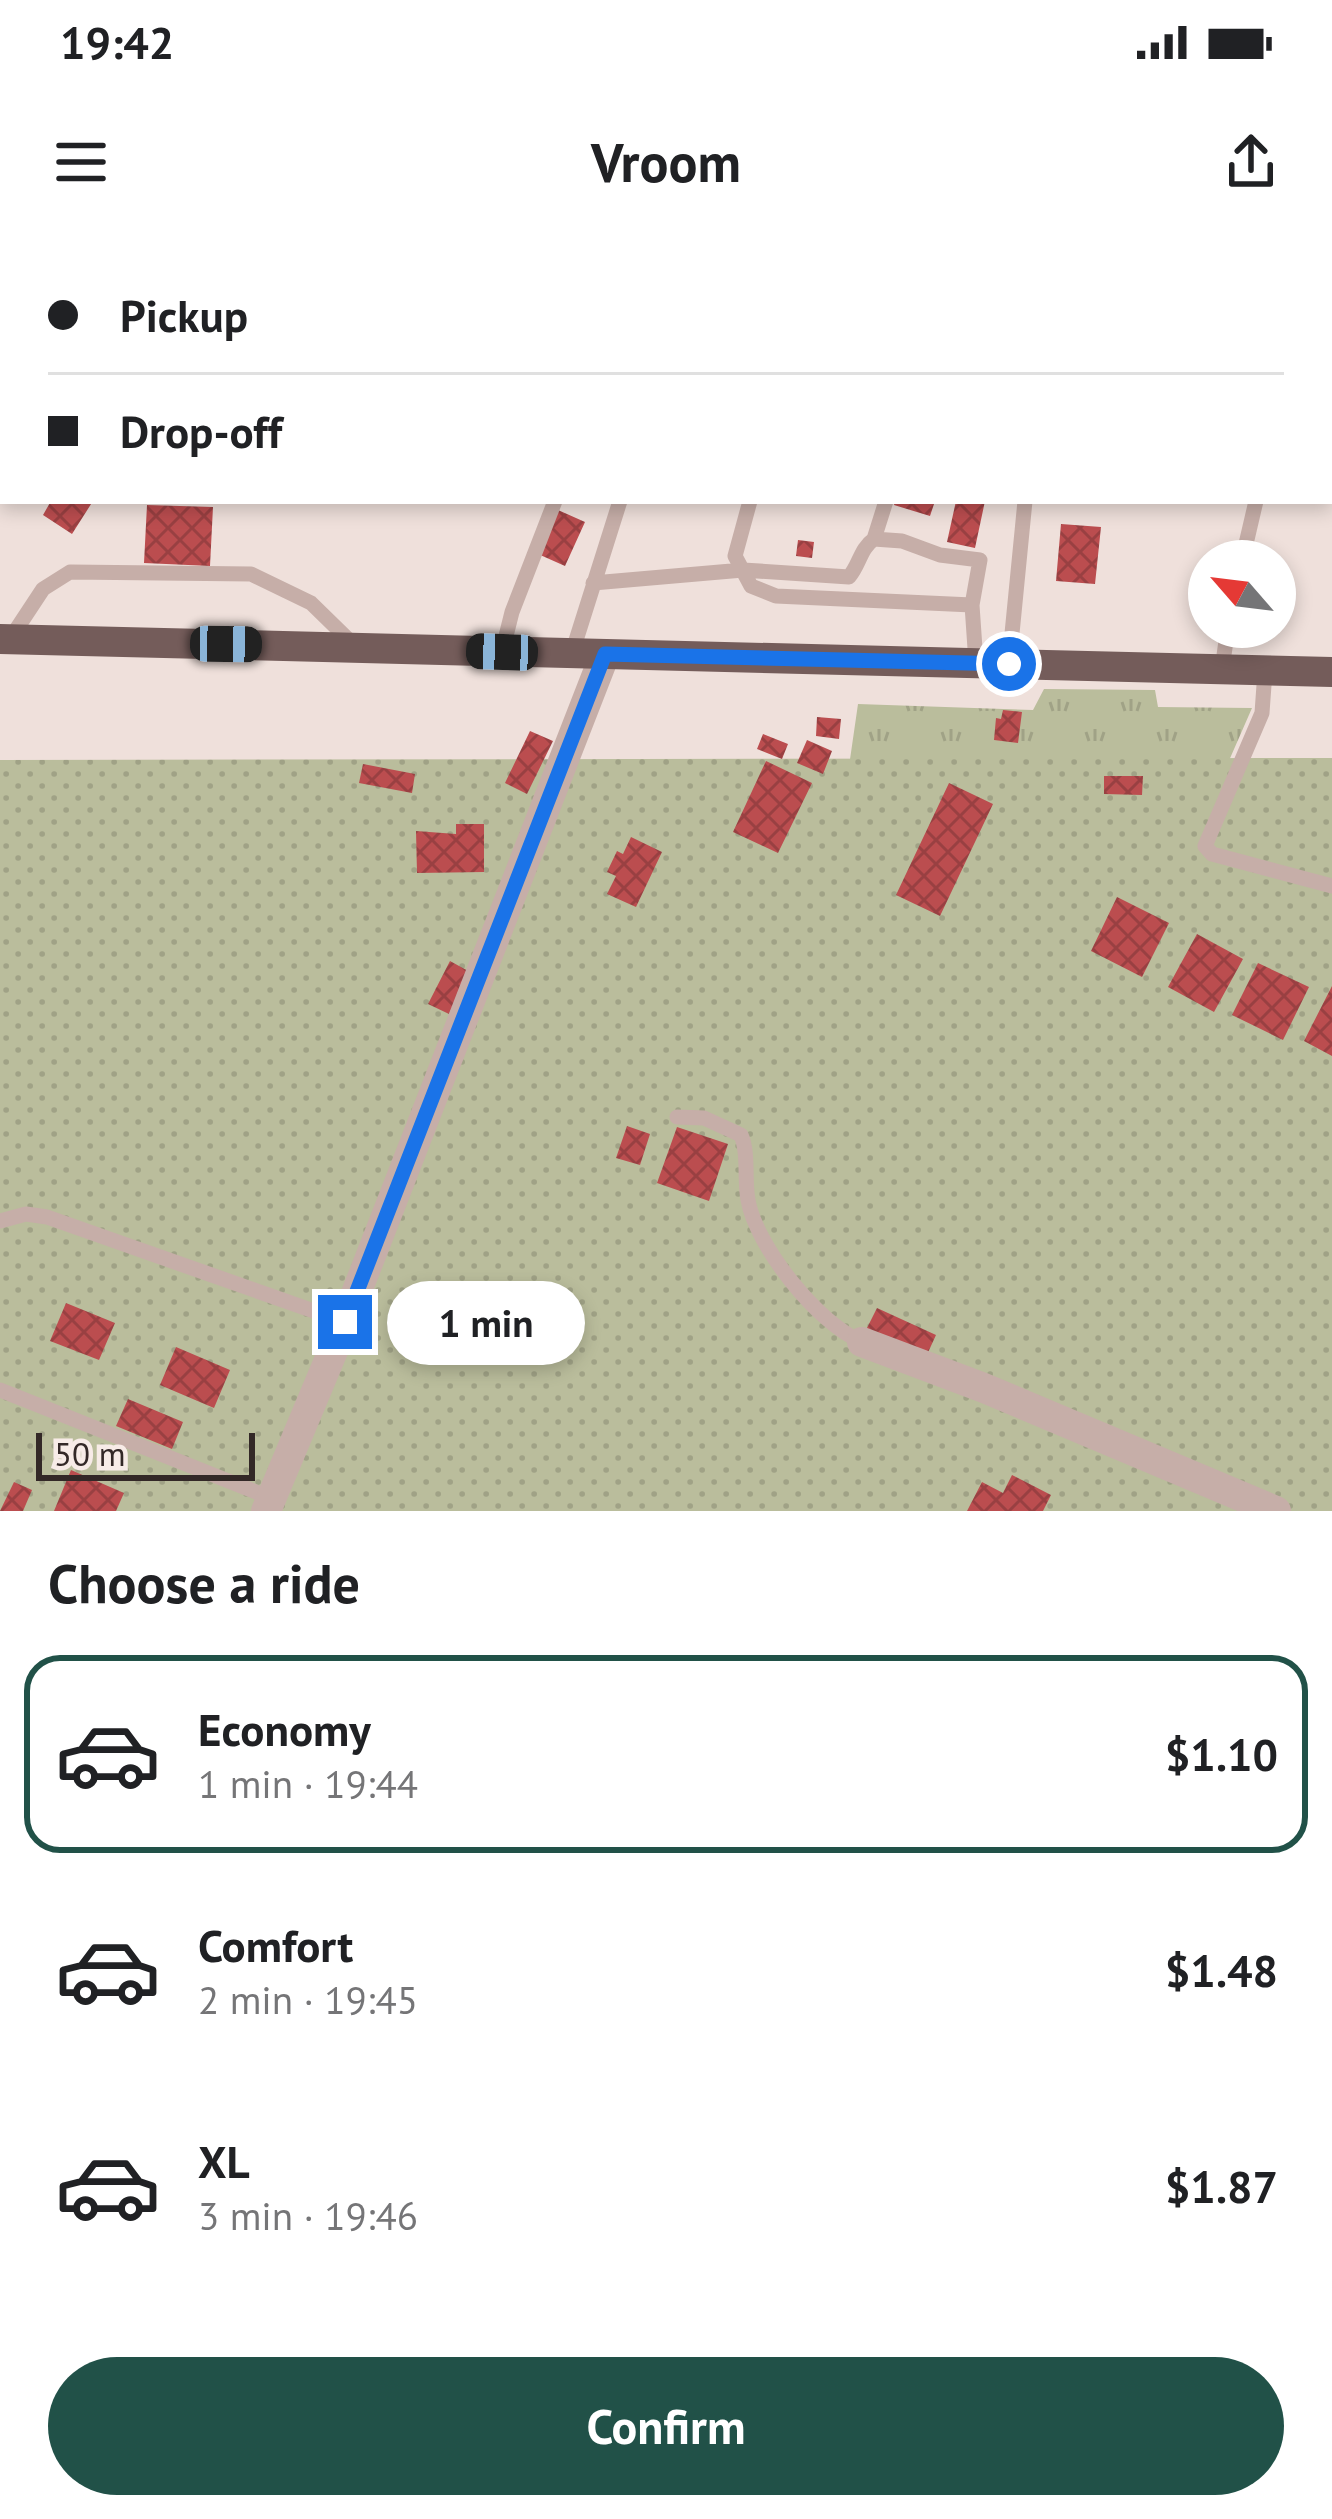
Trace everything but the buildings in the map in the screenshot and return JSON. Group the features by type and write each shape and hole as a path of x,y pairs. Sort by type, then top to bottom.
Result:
{"main road":[{"path":"5,639 1332,672"}],"street":[{"path":"268,1505 345,1322 605,654"},
{"path":"862,1342 1276,1511"}],"lane":[{"path":"502,652 512,612 554,504"},
{"path":"572,653 619,504"},
{"path":"748,504 735,556 752,586 776,596 973,604"},
{"path":"593,583 743,570 849,577 865,546 874,539 885,504"},
{"path":"1009,664 1025,504"},
{"path":"1247,540 1255,504"},
{"path":"874,539 980,560 973,604 976,663"},
{"path":"5,639 43,589 70,572 251,574 311,603 356,648"},
{"path":"1222,669 1225,648"},
{"path":"1265,670 1262,713 1205,846 1212,854 1332,886"},
{"path":"677,1117 704,1118 741,1135 748,1204 762,1238 818,1314 862,1342"},
{"path":"0,1221 26,1214 47,1217 345,1322"},
{"path":"0,1390 268,1505"}],"green space":[{"path":"1044,689 1155,690 1158,707 1252,708 1186,859 833,877 858,704 1033,710"},
{"path":"1332,758 1332,1511 0,1511 0,760"}],"route":[{"path":"345,1322 605,654 1009,664"}]}
